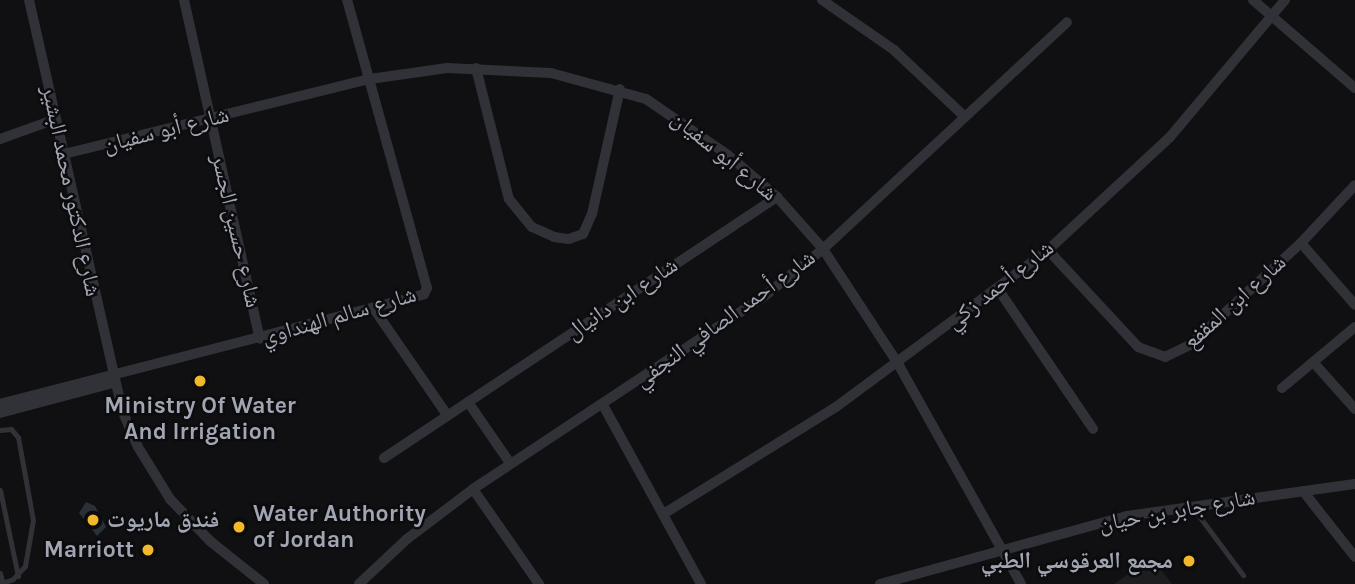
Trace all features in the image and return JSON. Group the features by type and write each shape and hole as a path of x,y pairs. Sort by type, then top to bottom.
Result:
{"street":[{"name":"شارع الدكتور محمد البشير","path":"29,0 112,378"},
{"name":"شارع حسين الجسر","path":"184,0 260,339"},
{"name":"شارع سالم الهنداوي","path":"0,404 112,378 422,295 427,288 347,0"},
{"path":"821,0 838,9 894,50 964,116"},
{"path":"838,9 847,0"},
{"path":"1253,0 1355,88"},
{"name":"شارع أحمد زكي","path":"666,513 778,447 1048,250 1170,136 1273,18 1285,0"},
{"name":"شارع أحمد الصافي النجفي","path":"359,584 407,539 473,489 702,341 823,249 1067,22"},
{"path":"476,68 509,199 524,221 554,237 569,239 583,234 592,214 620,89"},
{"name":"شارع أبو سفيان","path":"64,154 370,79 476,68 551,74 620,89 668,110 695,128 776,197 823,249 897,362 1021,584"},
{"path":"0,139 56,119"},
{"name":"شارع ابن المقفع","path":"1048,250 1138,347 1165,357 1190,345 1301,243 1355,185"},
{"name":"شارع ابن دانيال","path":"384,458 776,197"},
{"path":"1301,243 1355,305"},
{"path":"998,289 1093,429"},
{"path":"374,309 447,415"},
{"path":"1282,388 1355,327"},
{"path":"1314,363 1355,409"},
{"path":"112,378 138,447 170,499 210,541 264,584"},
{"name":"شارع سالم الهنداوي","path":"0,413 112,378"},
{"path":"468,402 510,463"},
{"path":"603,405 666,513 701,584"},
{"name":"شارع جابر بن حيان","path":"880,584 1127,516 1355,484"},
{"path":"473,489 539,584"},
{"path":"1303,491 1355,557"}],"lane":[{"path":"0,430 16,434 32,505 32,534 18,576 2,583 0,573"},
{"path":"0,490 18,576"},
{"path":"1191,506 1243,575"}],"shaded area":[{"path":"86,502 95,506 106,527 97,536 79,513"},
{"path":"1152,558 1172,584 1115,583"}],"place":[{"name":"Ministry Of Water And Irrigation","path":"200,381"},
{"name":"فندق ماريوت","path":"93,520"},
{"name":"Water Authority of Jordan","path":"239,527"},
{"name":"Marriott","path":"148,550"},
{"name":"مجمع العرقوسي الطبي","path":"1189,561"}]}
